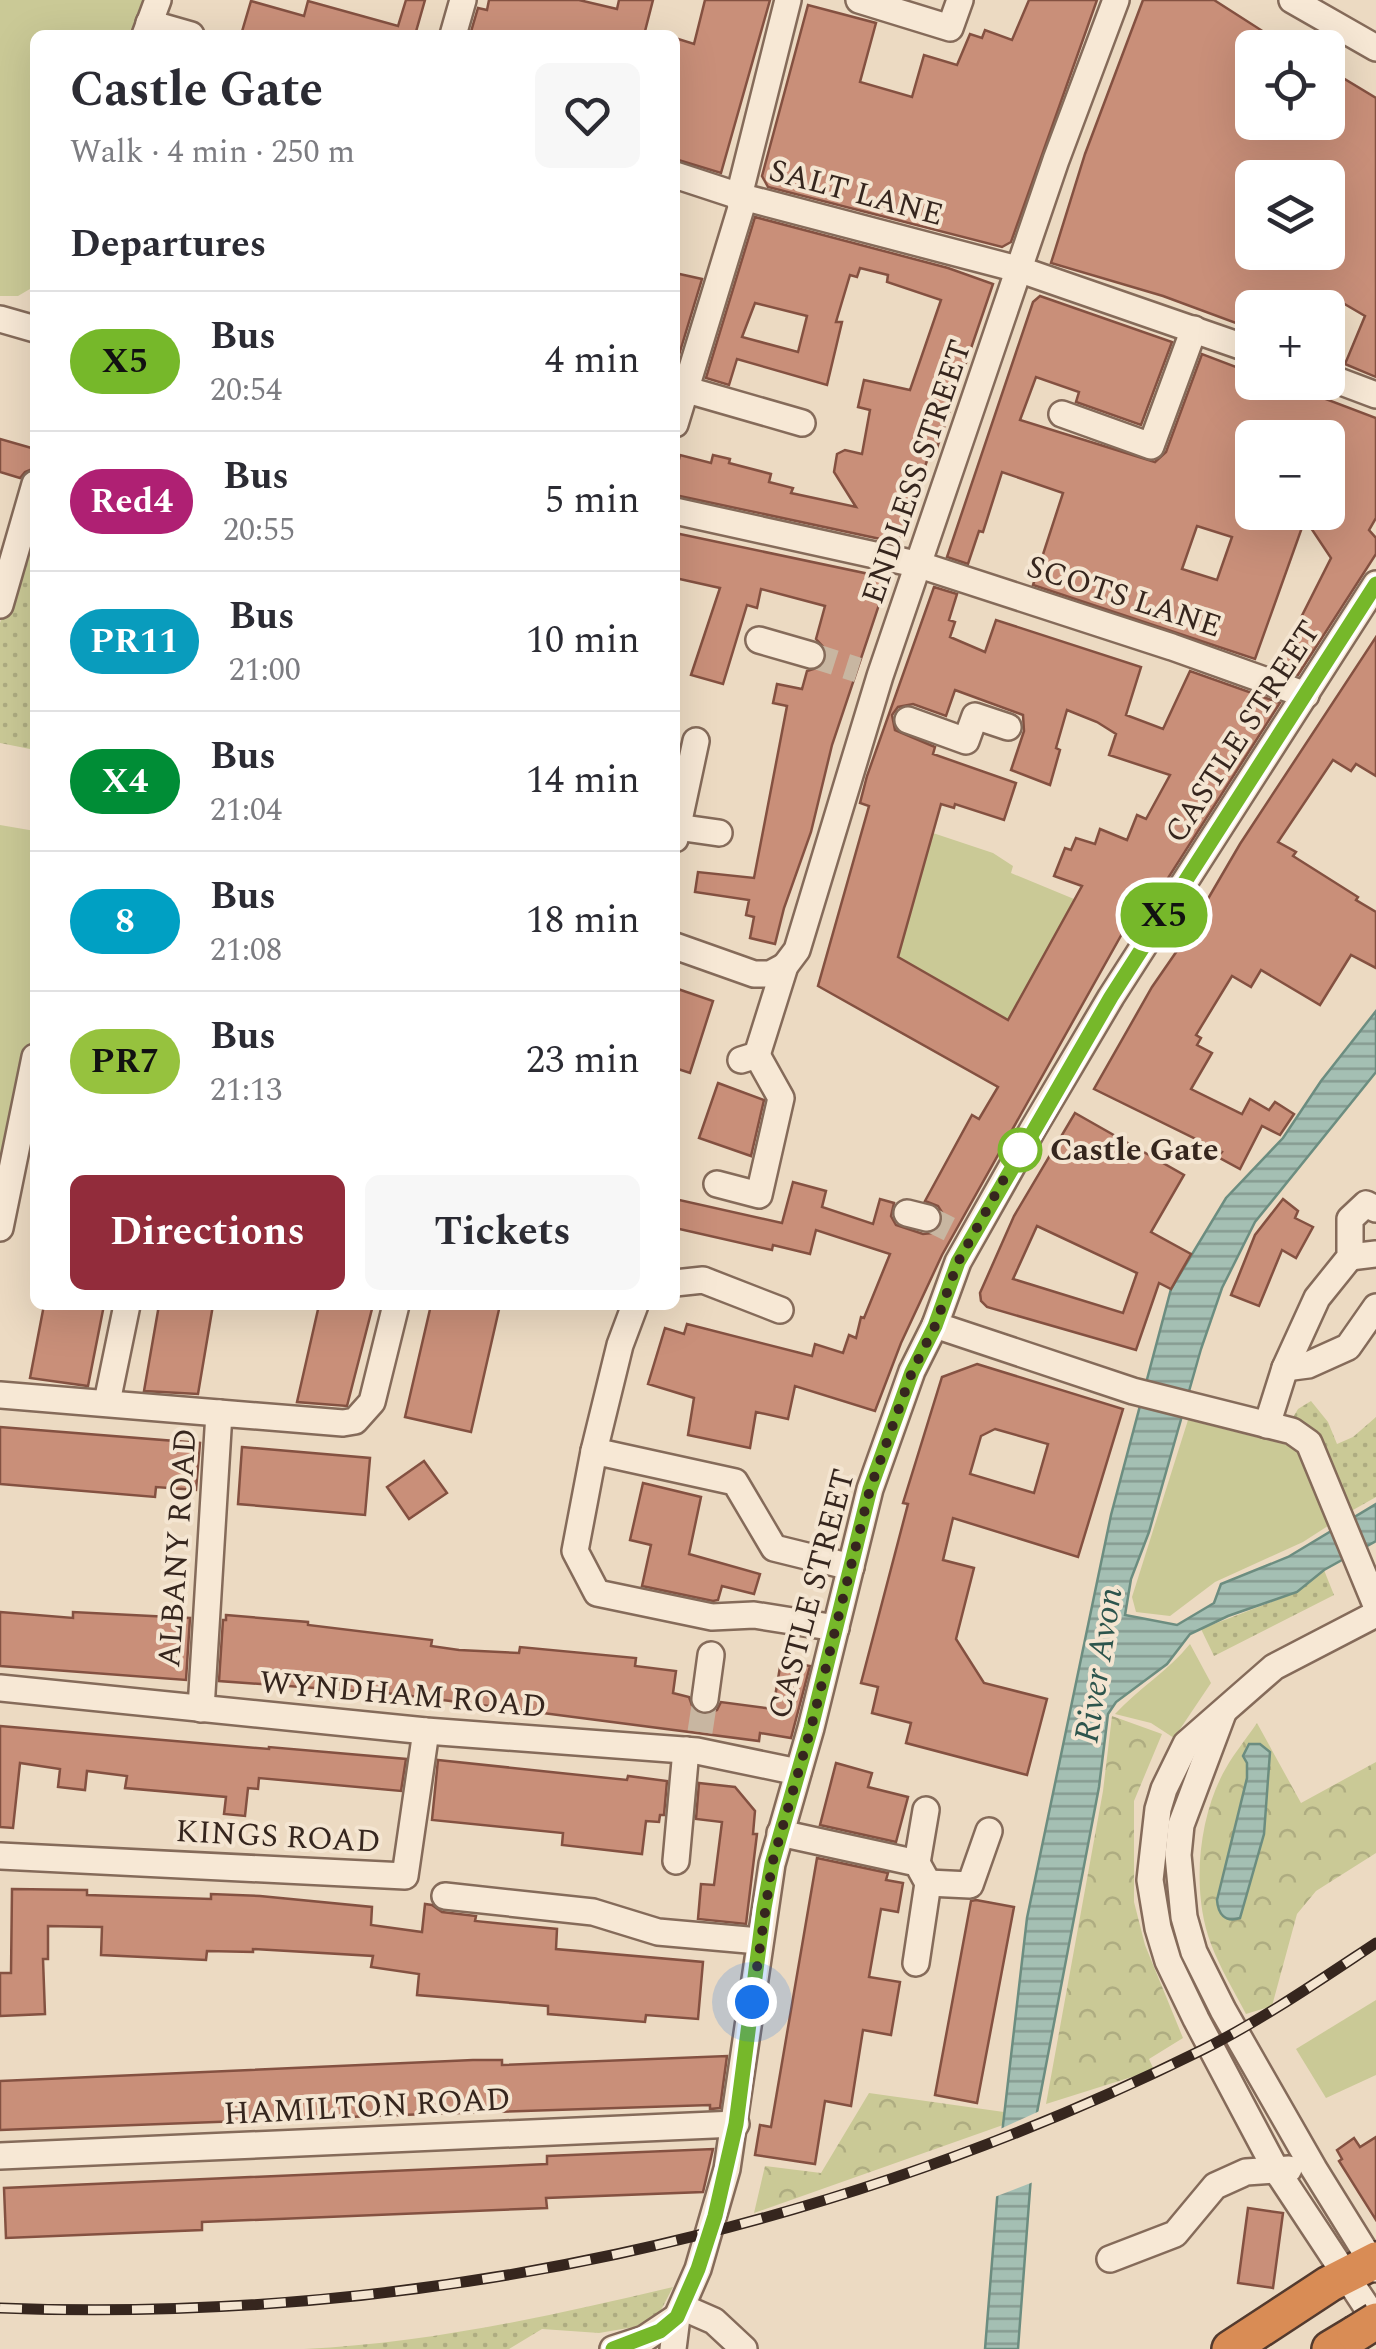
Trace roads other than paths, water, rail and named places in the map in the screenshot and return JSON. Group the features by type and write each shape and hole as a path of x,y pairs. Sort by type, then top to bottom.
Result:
{"highway":[{"path":"1230,2349 1367,2266"}],"street":[{"path":"454,30 463,0"},
{"path":"680,405 741,208 738,196 788,0"},
{"path":"860,0 950,28 960,0"},
{"name":"ENDLESS STREET","path":"717,1184 759,1195 782,1098 749,1058 785,966 796,950 888,713 869,673 920,566 1056,160 1116,0"},
{"path":"1292,0 1376,48"},
{"path":"150,19 178,30"},
{"name":"SALT LANE","path":"680,177 738,196 1020,270 1235,344"},
{"path":"0,319 30,328"},
{"path":"1062,414 1151,446 1194,330"},
{"path":"1345,383 1376,395"},
{"path":"684,389 802,422"},
{"path":"0,604 30,501"},
{"name":"SCOTS LANE","path":"680,512 920,566 1154,641 1306,695"},
{"name":"CASTLE STREET","path":"673,2349 679,2312 715,2216 736,2124 759,1941 780,1832 887,1438 912,1372 935,1326 958,1262 962,1236 1111,997 1373,596"},
{"path":"760,640 811,655"},
{"path":"888,713 966,741 975,716 1008,727"},
{"path":"680,811 696,741"},
{"path":"680,825 719,834"},
{"path":"680,948 754,974 770,974 785,966"},
{"path":"0,1228 30,1081"},
{"path":"1267,1425 1285,1368 1318,1298 1350,1257 1350,1219 1366,1204 1376,1209"},
{"path":"1350,1257 1376,1254"},
{"path":"680,1282 703,1280 780,1310"},
{"path":"1285,1368 1308,1365 1348,1347 1376,1307"},
{"path":"107,1402 126,1310"},
{"name":"ALBANY ROAD","path":"201,1709 220,1413 343,1423 355,1420 372,1402 395,1310"},
{"path":"633,1310 620,1344 594,1451 575,1551 596,1593 712,1617 754,1615 836,1628"},
{"path":"935,1326 1133,1391 1292,1432 1309,1443 1376,1605"},
{"path":"0,1395 220,1413"},
{"path":"594,1451 735,1482 774,1548 851,1568"},
{"path":"1367,2266 1275,2168 1168,1961 1150,1880 1152,1842 1164,1788 1186,1744 1274,1667 1376,1614"},
{"path":"705,1699 711,1655"},
{"name":"WYNDHAM ROAD","path":"0,1688 426,1731 694,1745 798,1772"},
{"path":"1223,1712 1181,1826 1178,1870 1184,1918 1194,1952 1223,2010 1367,2266 1359,2331"},
{"name":"KINGS ROAD","path":"0,1856 406,1876 426,1731"},
{"path":"676,1861 694,1745"},
{"path":"916,1963 926,1810"},
{"path":"780,1832 970,1884 989,1831"},
{"path":"445,1896 592,1912 658,1932 759,1941"},
{"name":"HAMILTON ROAD","path":"0,2156 736,2124"},
{"path":"1110,2260 1175,2234 1215,2186 1246,2172 1314,2169"},
{"path":"612,2349 644,2338 679,2312 714,2321 744,2349"}],"water":[{"name":"River Avon","path":"1376,1011 1376,1072 1255,1222 1222,1288 1149,1532 1131,1579 1125,1615 1177,1625 1214,1603 1221,1584 1288,1557 1376,1504 1376,1541 1324,1570 1297,1592 1190,1634 1167,1664 1116,1702 1108,1714 1099,1787 1035,2123 1018,2349 985,2349 1003,2125 1027,1918 1111,1515 1171,1289 1226,1198 1283,1138 1321,1081"},
{"path":"1249,1744 1260,1744 1270,1752 1264,1834 1240,1918 1230,1919 1221,1913 1217,1900 1247,1778 1243,1756"}],"tunnel":[{"path":"811,655 858,670"},
{"path":"927,1218 955,1232"},
{"path":"700,1732 705,1699"}],"railway":[{"path":"0,2308 155,2309 310,2300 464,2282 617,2254 768,2217 916,2170 1061,2115 1224,2038 1376,1943"}],"place":[{"name":"Castle Gate","path":"1020,1150"}]}
